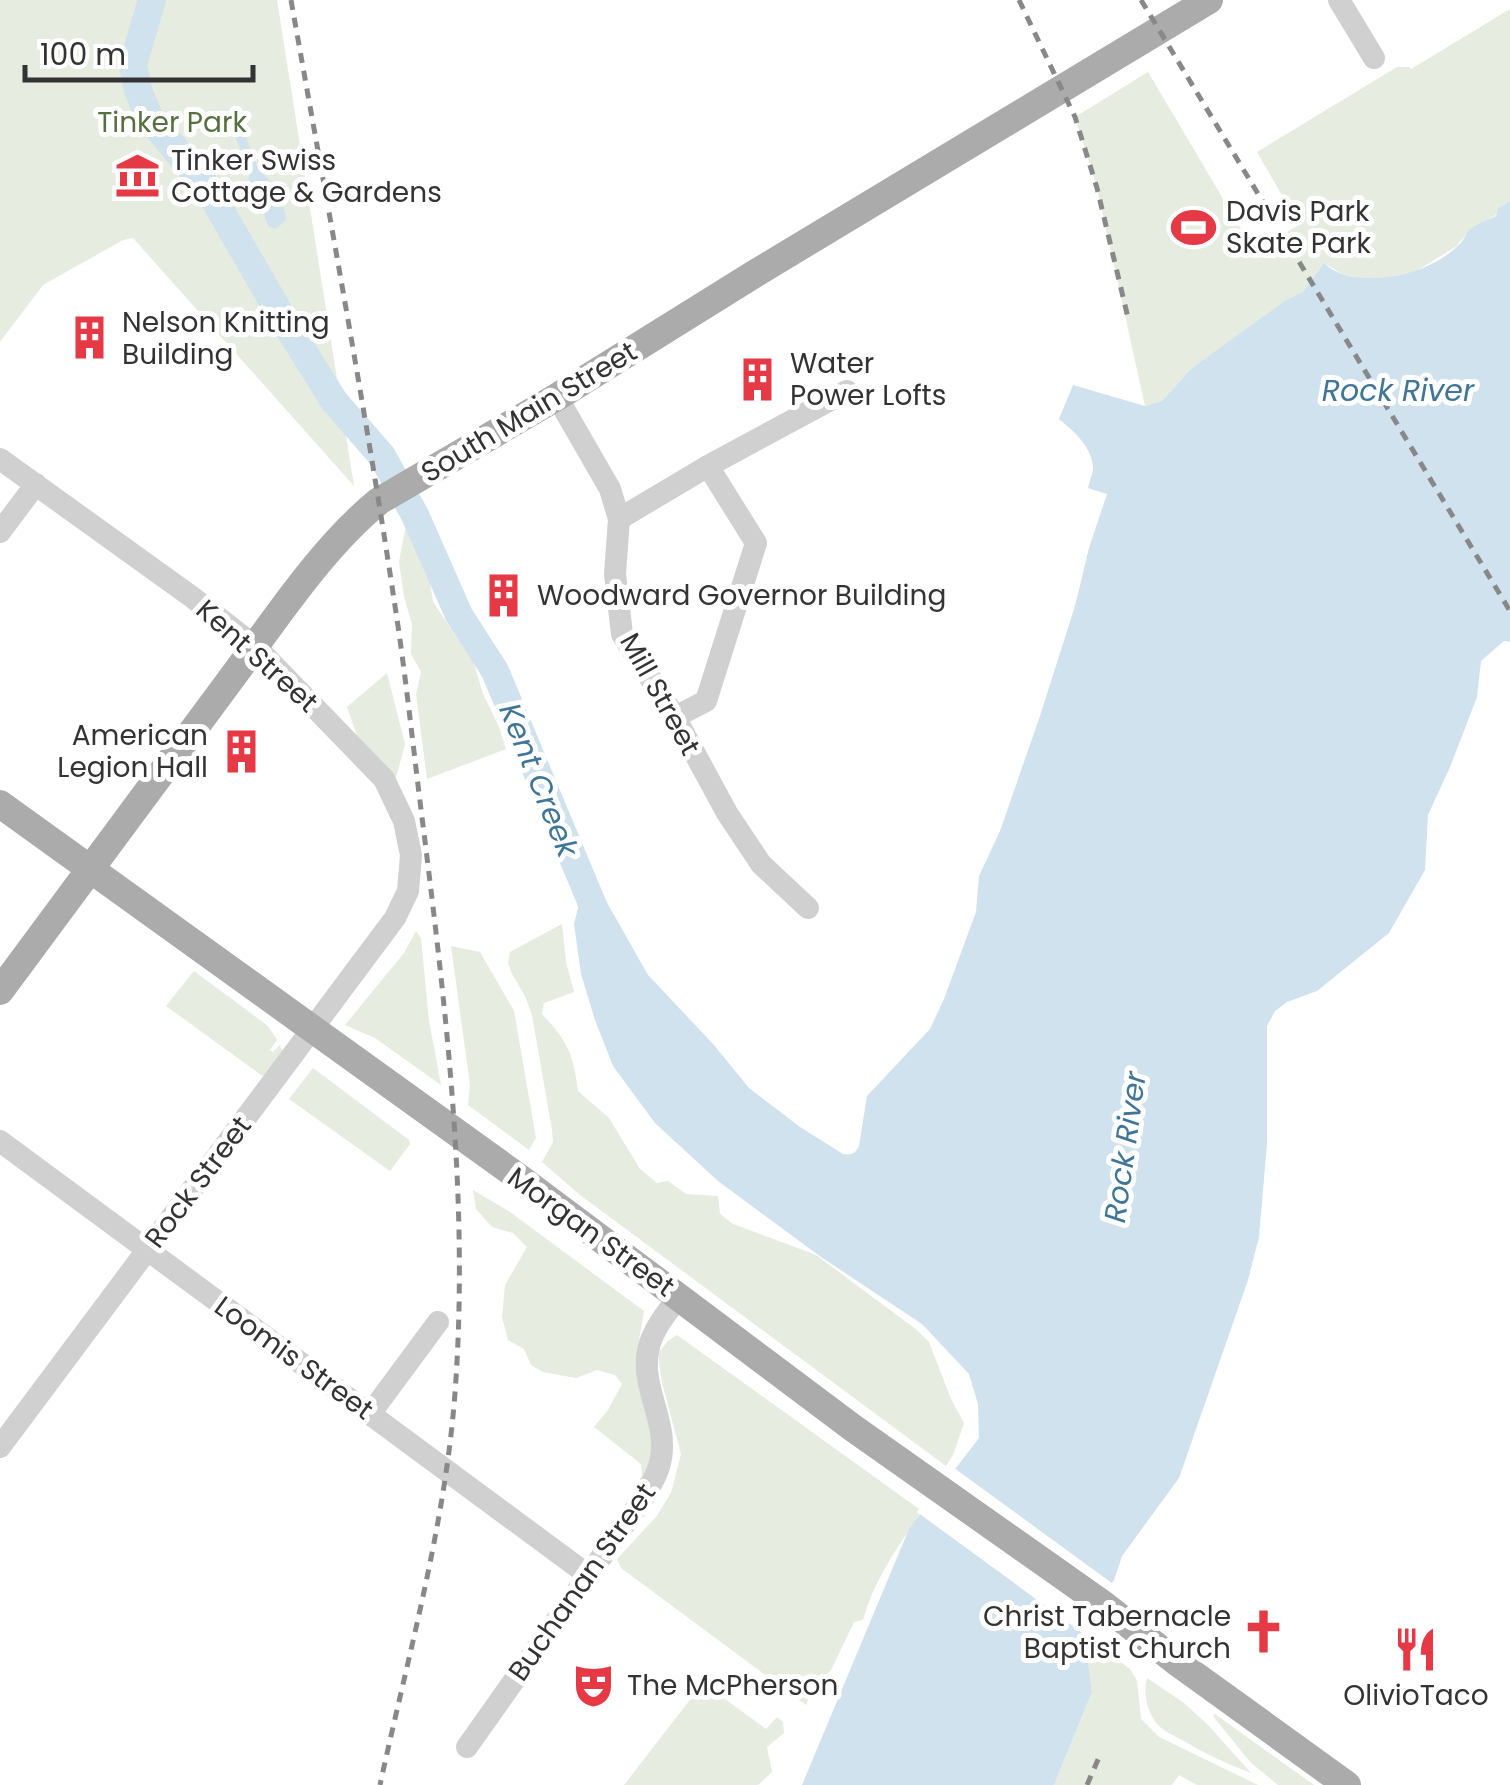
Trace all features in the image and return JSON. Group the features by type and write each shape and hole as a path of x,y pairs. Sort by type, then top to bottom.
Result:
{"main road":[{"name":"South Main Street","path":"0,991 353,522 386,497 1208,0"},
{"name":"Morgan Street","path":"0,804 521,1179 852,1428 1104,1605 1347,1785"}],"street":[{"path":"1339,0 1374,58"},
{"path":"619,519 847,390"},
{"name":"Mill Street","path":"557,397 610,489 619,519 616,574 622,634 675,717 726,813 762,864 808,908"},
{"name":"Kent Street","path":"0,458 256,646 384,779 404,821 411,855 408,891 395,918"},
{"path":"675,717 706,701 756,543 708,466"},
{"path":"0,532 36,484"},
{"name":"Rock Street","path":"0,1446 395,918"},
{"name":"Loomis Street","path":"0,1141 588,1575"},
{"name":"Buchanan Street","path":"466,1746 646,1494 661,1459 660,1426 646,1360 650,1342 679,1296"},
{"path":"370,1414 438,1322"}],"green space":[{"name":"Tinker Park","path":"0,0 277,0 354,486 133,238 43,285 0,342"},
{"path":"1510,9 1510,201 1498,208 1496,215 1468,231 1457,246 1415,272 1358,278 1324,263 1303,292 1192,368 1162,401 1145,406 1097,188 1075,117 1148,72 1254,251 1299,225 1257,152 1397,67 1411,69"},
{"path":"406,525 429,575 433,602 474,663 506,749 427,779 416,694 421,672 411,654 412,624 399,562"},
{"path":"387,673 405,744 396,778 361,747 347,707"},
{"path":"562,924 574,992 544,1003 542,1014 568,1049 578,1091 609,1118 640,1169 657,1183 668,1181 686,1194 718,1196 720,1214 733,1224 816,1255 929,1342 964,1423 946,1466 580,1195 542,1162 553,1142 552,1130 532,1015 508,963 510,952"},
{"path":"416,931 421,938 429,1021 441,1085 375,1038 345,1025 404,953"},
{"path":"451,946 480,952 514,1011 536,1138 529,1150 468,1105 470,1085"},
{"path":"194,971 268,1026 277,1040 270,1050 273,1052 281,1044 283,1050 264,1077 166,1006"},
{"path":"313,1068 409,1140 390,1171 289,1099"},
{"path":"473,1190 510,1212 644,1311 637,1352 653,1450 649,1469 633,1493 642,1475 641,1464 594,1427 622,1384 615,1375 597,1370 576,1378 543,1372 531,1365 524,1349 508,1340 502,1317 505,1285 527,1247 513,1233 492,1227 476,1209"},
{"path":"677,1335 919,1509 920,1515 879,1579 863,1620 854,1622 831,1670 812,1690 806,1705 621,1568 617,1559 656,1517 671,1493 681,1454 658,1353"},
{"path":"1088,1638 1130,1669 1137,1681 1141,1719 1159,1737 1258,1785 1197,1785 1179,1775 1172,1785 1054,1785 1092,1692"},
{"path":"1147,1678 1184,1703 1251,1773 1160,1727 1147,1702"},
{"path":"703,1683 766,1729 777,1717 783,1722 784,1733 767,1747 772,1772 758,1785 624,1785"},
{"path":"1215,1714 1314,1785 1278,1785 1250,1762"}],"water":[{"path":"238,114 254,158 270,181 269,191 284,211 286,220 276,229 269,227 264,208 250,188 247,165 234,132 233,117"},
{"name":"Rock River","path":"1510,201 1510,642 1504,641 1481,661 1477,697 1428,815 1425,870 1389,933 1317,991 1275,1011 1267,1026 1267,1144 1259,1237 1248,1280 1179,1478 1122,1556 1114,1580 1094,1612 1086,1646 1092,1692 1054,1785 802,1785 909,1529 979,1438 978,1404 969,1374 922,1324 821,1257 718,1181 655,1123 613,1066 581,974 574,924 588,869 648,975 749,1088 843,1154 855,1152 867,1096 930,1029 944,999 976,912 979,876 1000,831 1040,716 1107,494 1088,488 1093,470 1090,455 1077,435 1059,419 1073,385 1145,406 1162,401 1192,368 1303,292 1324,263 1338,273 1361,278 1417,270 1440,260 1468,231 1496,216 1498,208"}],"pier":[{"path":"950,1465 1116,1586 1099,1614 1092,1640 917,1512"}],"waterway":[{"name":"Kent Creek","path":"152,0 133,64 150,119 207,187 334,401 382,456 415,515 459,615 495,671 599,920"}],"railway":[{"path":"291,0 398,626 441,973 457,1182 459,1323 450,1443 424,1590 380,1785"},
{"path":"1019,0 1075,117 1097,188 1129,322"},
{"path":"1141,0 1510,611"},
{"path":"1087,1785 1100,1755"}],"place":[{"name":"Tinker Swiss Cottage & Gardens","path":"138,176"},
{"name":"Davis Park Skate Park","path":"1193,227"},
{"name":"Nelson Knitting Building","path":"89,338"},
{"name":"Water Power Lofts","path":"757,379"},
{"name":"Woodward Governor Building","path":"504,595"},
{"name":"American Legion Hall","path":"241,751"},
{"name":"Christ Tabernacle Baptist Church","path":"1264,1632"},
{"name":"OlivioTaco","path":"1416,1649"},
{"name":"The McPherson","path":"594,1685"}]}
